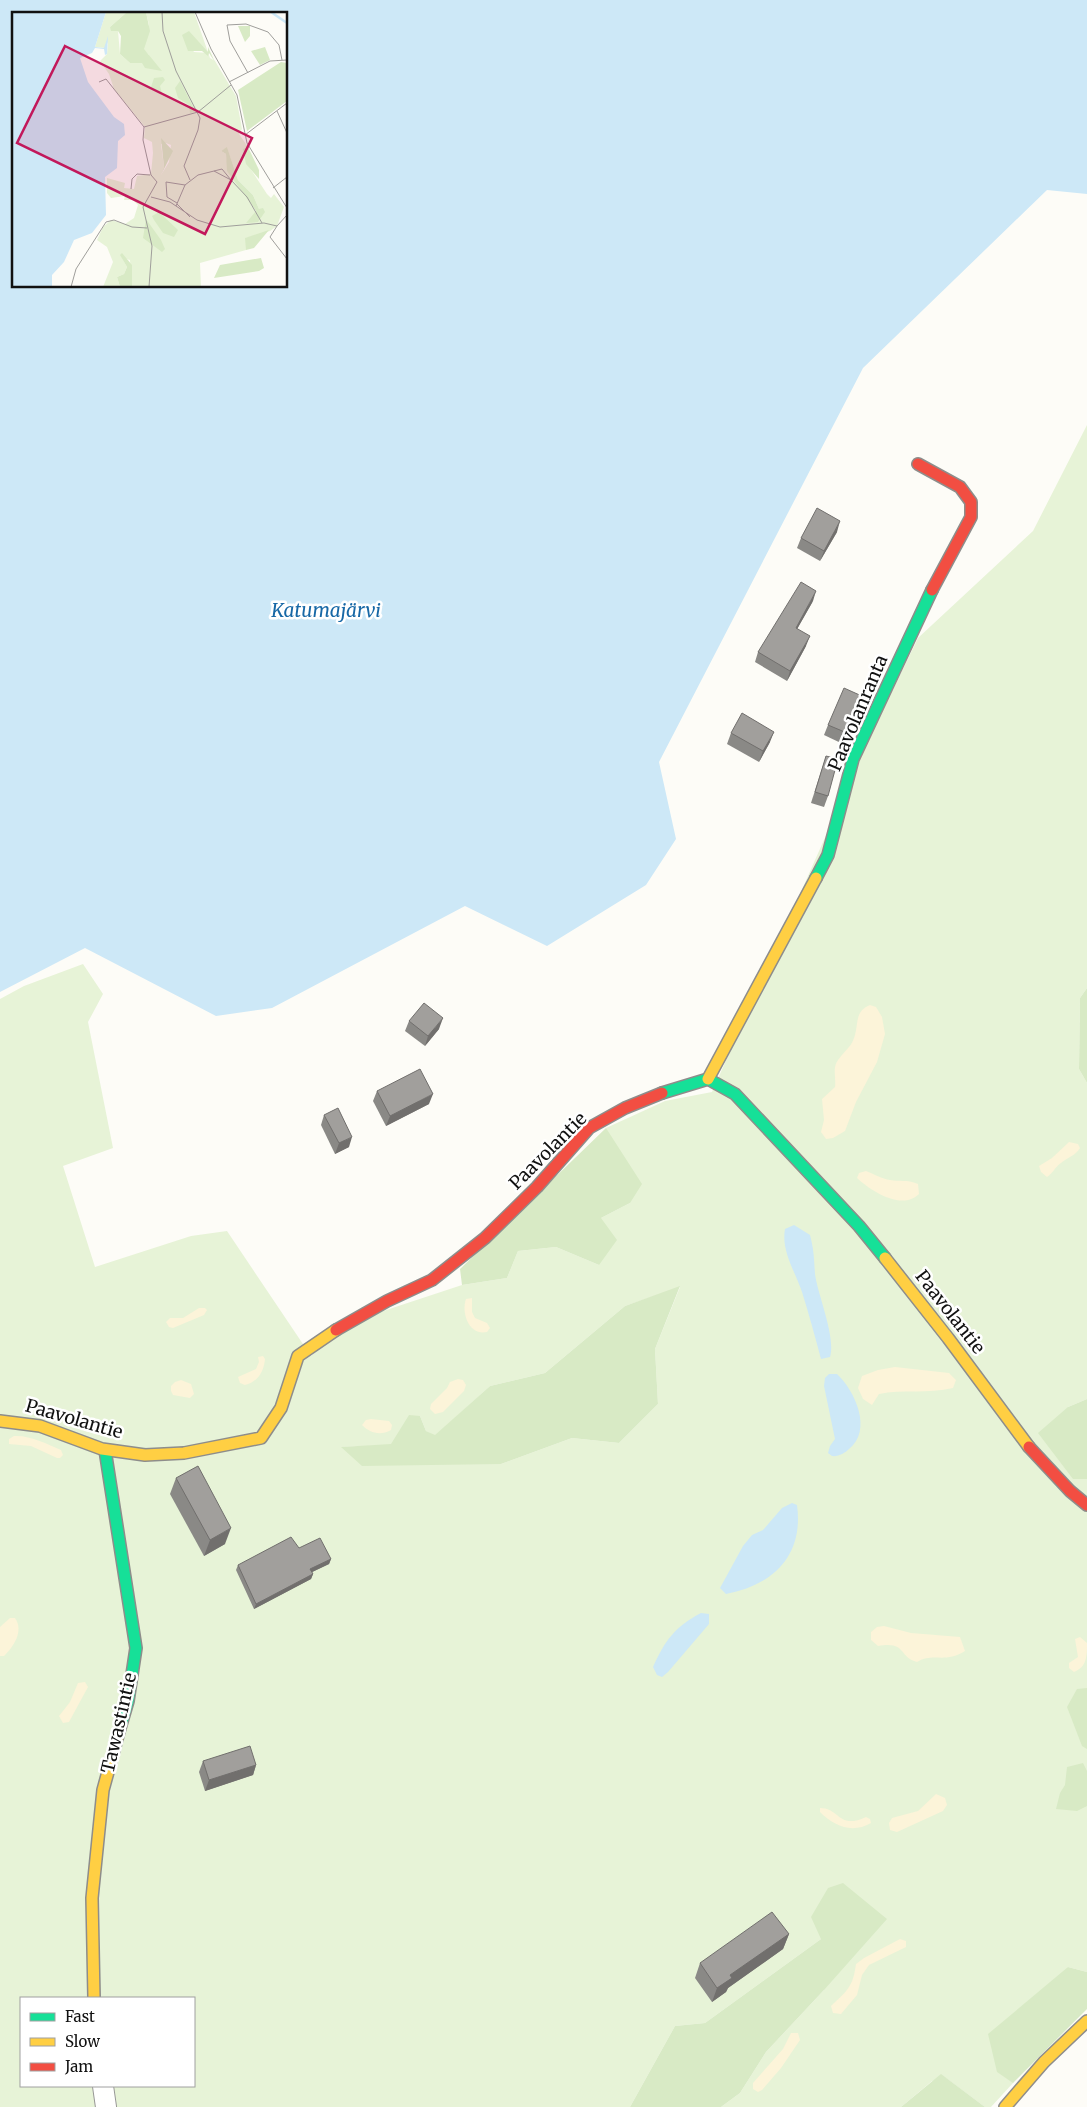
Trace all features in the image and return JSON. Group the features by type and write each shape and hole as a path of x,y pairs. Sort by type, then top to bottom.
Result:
{"street":[{"name":"Paavolanranta","path":"708,1079 828,855 854,759 931,592 971,517 970,502 960,488 918,464"},
{"name":"Paavolantie","path":"0,1421 14,1420 33,1424 105,1450 136,1454 194,1452 261,1438 281,1408 298,1356 346,1324 387,1301 432,1280 486,1238 537,1186 589,1128 625,1108 656,1094 708,1079 735,1094 860,1226 948,1338 1035,1455 1070,1491 1087,1505"},
{"name":"Tawastintie","path":"94,1997 92,1898 103,1790 128,1701 136,1648 105,1450"},
{"path":"1005,2107 1021,2086 1055,2050 1086,2025"},
{"path":"103,2087 106,2107"}],"green space":[{"path":"1087,425 1087,988 1080,998 1079,1069 1087,1083 1087,1399 1068,1407 1073,1479 1087,1479 1087,1972 1068,1967 1013,2083 991,2107 985,2107 946,2078 932,2081 901,2107 721,2107 740,2093 766,2052 824,1990 821,1939 705,2023 675,2026 630,2107 0,2107 0,999 24,986 83,964 103,994 88,1022 113,1148 63,1166 95,1267 191,1236 227,1231 311,1356 350,1322 462,1285 507,1278 518,1251 556,1247 599,1265 601,1218 630,1203 606,1128 665,1101 712,1092 867,743 918,638 1033,531","holes":["680,1287 655,1349 658,1404 619,1443 572,1438 501,1464 342,1447 391,1445 420,1416 426,1431 435,1436 490,1386 545,1373 625,1306"]},
{"path":"1087,988 1087,1083 1079,1069 1080,998"},
{"path":"606,1128 642,1184 630,1203 601,1218 617,1240 599,1265 556,1247 518,1251 507,1278 462,1285 460,1269"},
{"path":"680,1286 655,1349 658,1404 619,1443 572,1438 501,1464 362,1466 341,1447 391,1444 409,1415 420,1416 426,1431 435,1435 490,1386 545,1373 625,1306"},
{"path":"1087,1399 1087,1479 1073,1479 1038,1433 1068,1407"},
{"path":"1087,1688 1087,1749 1082,1746 1067,1707 1077,1689"},
{"path":"1083,1763 1087,1771 1087,1806 1077,1811 1056,1809 1060,1793 1065,1785 1067,1767"},
{"path":"843,1883 887,1919 766,2052 740,2093 721,2107 630,2107 675,2026 705,2023 821,1939 811,1917 828,1888"},
{"path":"1068,1967 1087,1972 1087,2009 1013,2083 997,2072 988,2034"},
{"path":"941,2074 985,2107 901,2107"}],"sand":[{"path":"870,1005 876,1007 882,1017 885,1034 877,1062 856,1102 845,1131 833,1138 826,1139 821,1132 824,1120 822,1099 835,1087 836,1063 852,1042 861,1011"},
{"path":"1069,1142 1078,1144 1080,1148 1047,1177 1041,1172 1039,1166 1052,1158"},
{"path":"866,1171 881,1178 918,1184 919,1194 912,1199 904,1200 887,1197 857,1178 859,1173"},
{"path":"472,1298 472,1312 475,1318 487,1323 490,1328 487,1332 475,1330 468,1322 465,1311 466,1299"},
{"path":"199,1308 207,1310 204,1315 173,1328 169,1327 166,1322 170,1318 183,1318"},
{"path":"263,1356 265,1359 263,1368 257,1379 250,1384 240,1383 238,1377 256,1369 259,1362 258,1357"},
{"path":"895,1367 949,1373 956,1380 953,1388 944,1390 879,1394 872,1405 863,1399 858,1388 862,1376 878,1370"},
{"path":"458,1379 463,1380 466,1385 464,1391 443,1412 435,1414 430,1409 431,1404 447,1388 450,1382"},
{"path":"181,1380 191,1384 194,1394 190,1398 173,1395 171,1391 171,1386"},
{"path":"366,1420 389,1421 392,1425 391,1430 375,1433 368,1430 362,1425"},
{"path":"14,1436 32,1438 61,1450 63,1455 57,1458 31,1446 9,1444 9,1439"},
{"path":"10,1618 15,1618 18,1623 17,1638 4,1656 0,1656 0,1627"},
{"path":"884,1626 911,1633 960,1637 965,1651 951,1657 929,1658 917,1662 911,1660 894,1646 878,1646 871,1640 871,1632 877,1627"},
{"path":"1080,1637 1087,1643 1086,1657 1082,1667 1074,1672 1069,1668 1069,1663 1078,1657 1075,1639"},
{"path":"85,1682 88,1687 69,1722 63,1723 59,1716 70,1702 78,1683"},
{"path":"936,1794 945,1798 947,1805 943,1811 897,1832 890,1830 889,1823 892,1818 918,1811"},
{"path":"820,1808 832,1811 844,1820 850,1821 866,1817 870,1819 871,1823 857,1828 837,1825 820,1812"},
{"path":"900,1939 906,1941 906,1947 869,1965 862,1975 857,1995 841,2014 833,2013 831,2006 851,1983 856,1964"},
{"path":"791,2033 798,2033 800,2040 781,2068 762,2090 758,2092 753,2089 753,2083 783,2049"}],"water":[{"name":"Katumajärvi","path":"0,0 1087,0 1087,194 1047,190 863,368 659,762 676,839 646,885 547,946 465,906 272,1008 216,1016 85,948 0,992"},
{"path":"794,1225 810,1235 815,1274 831,1339 830,1357 821,1359 802,1292 789,1261 784,1237 785,1229"},
{"path":"829,1374 837,1374 850,1390 859,1411 860,1421 860,1432 856,1441 846,1452 834,1456 828,1453 835,1439 824,1386 825,1378"},
{"path":"792,1503 797,1505 798,1523 790,1553 782,1565 758,1583 743,1590 726,1594 720,1588 743,1546 752,1535 763,1530 782,1508"},
{"path":"701,1613 709,1614 709,1624 668,1672 662,1677 657,1675 653,1667 662,1649 678,1629"}],"building":[{"path":"817,508 840,521 824,551 801,538"},
{"path":"801,582 816,591 796,628 810,636 790,671 758,652"},
{"path":"844,688 864,697 847,733 828,725"},
{"path":"742,713 774,732 763,751 731,733"},
{"path":"826,756 838,759 828,796 815,792"},
{"path":"424,1003 443,1018 428,1036 409,1021"},
{"path":"420,1069 433,1094 390,1116 377,1091"},
{"path":"338,1108 352,1137 339,1143 324,1115"},
{"path":"198,1466 231,1528 210,1540 176,1478"},
{"path":"291,1537 299,1548 320,1538 331,1559 310,1569 313,1574 256,1604 238,1565"},
{"path":"250,1746 256,1765 209,1780 203,1761"},
{"path":"772,1912 789,1934 730,1975 732,1978 717,1988 700,1963"}],"traffic: fast":[{"path":"816,878 828,855 853,759 932,590"},
{"path":"662,1093 708,1079 735,1094 859,1226 885,1258"},
{"path":"105,1450 136,1648 128,1701 120,1728"}],"traffic: slow":[{"path":"708,1079 816,878"},
{"path":"885,1258 948,1338 1029,1447"},
{"path":"0,1421 40,1426 102,1449 145,1455 184,1453 261,1438 281,1408 298,1356 336,1330"},
{"path":"94,1997 92,1898 103,1790 120,1728"},
{"path":"1005,2107 1044,2062 1087,2021"}],"traffic: jam":[{"path":"918,464 960,487 971,502 971,517 932,590"},
{"path":"336,1330 387,1301 432,1280 485,1238 537,1187 589,1128 625,1108 662,1093"},
{"path":"1029,1447 1070,1491 1087,1505"}]}
